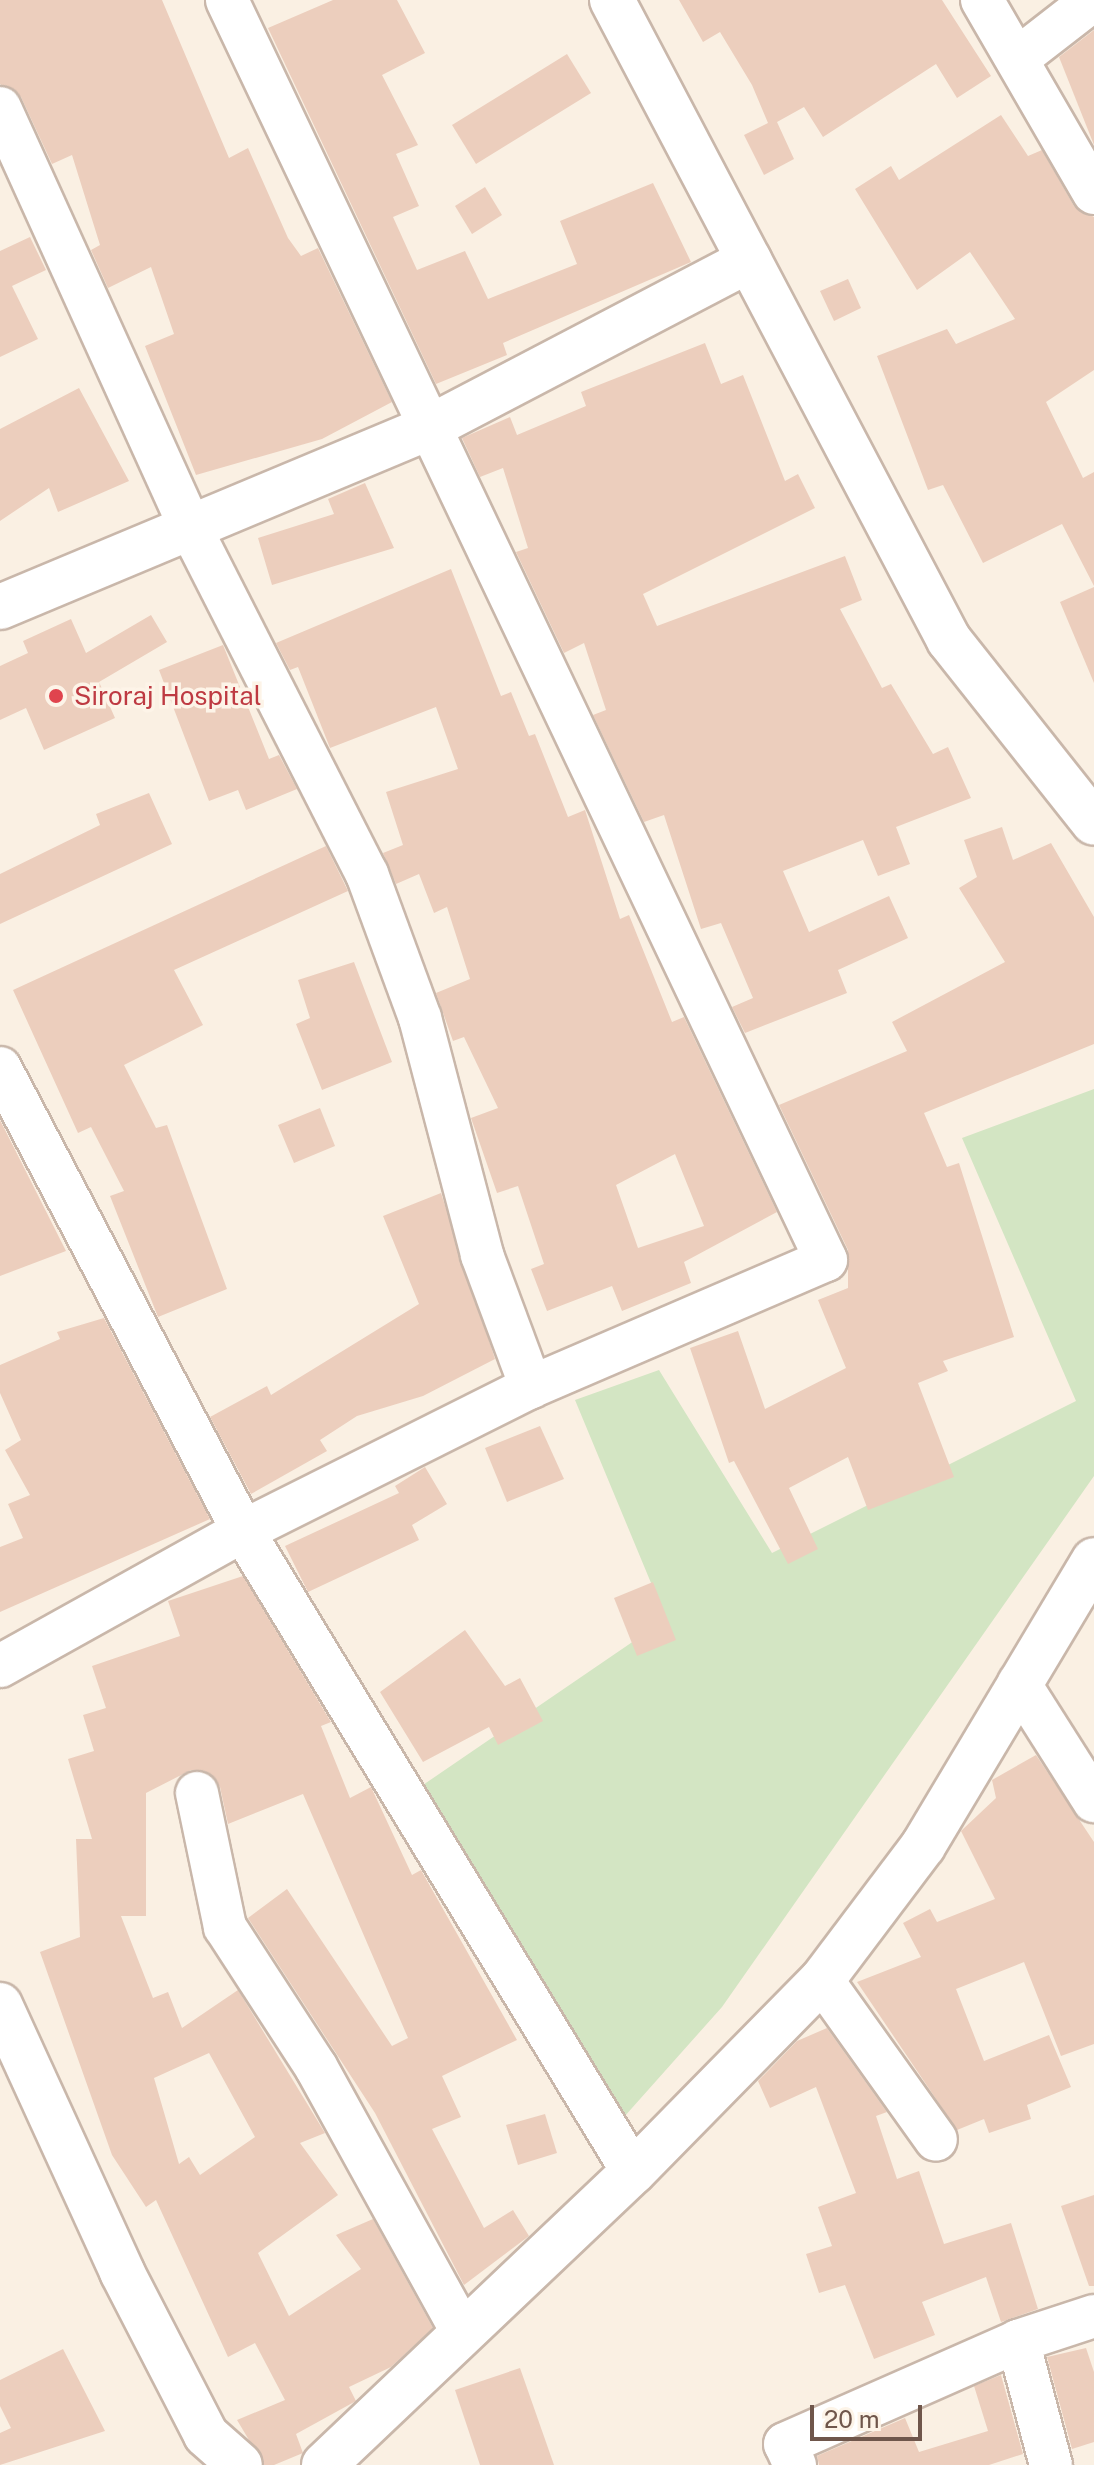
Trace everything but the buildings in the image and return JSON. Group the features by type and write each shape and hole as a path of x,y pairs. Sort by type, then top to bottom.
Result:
{"main road":[{"path":"612,0 949,640 1094,823"},
{"path":"0,607 189,525 430,427 749,260"},
{"path":"324,2465 633,2172 822,1980 923,1846 1094,1560"},
{"path":"0,2005 122,2272 206,2435 240,2465"}],"street":[{"path":"0,1666 243,1531 531,1387 826,1260 227,0"},
{"path":"982,0 1094,193"},
{"path":"1017,59 1093,0"},
{"path":"0,108 189,525 367,874 420,1018 482,1255 531,1387"},
{"path":"0,1068 243,1531 633,2172"},
{"path":"1019,1683 1094,1801"},
{"path":"197,1793 225,1927 316,2067 463,2333"},
{"path":"822,1980 936,2140"},
{"path":"795,2465 785,2444 1018,2341 1094,2316"},
{"path":"1018,2341 1051,2465"}],"green space":[{"path":"1094,1089 1094,1476 722,2007 624,2117 420,1787 666,1619 575,1400 659,1370 772,1553 1076,1401 962,1138"}],"place":[{"name":"Siroraj Hospital","path":"56,696"}]}
